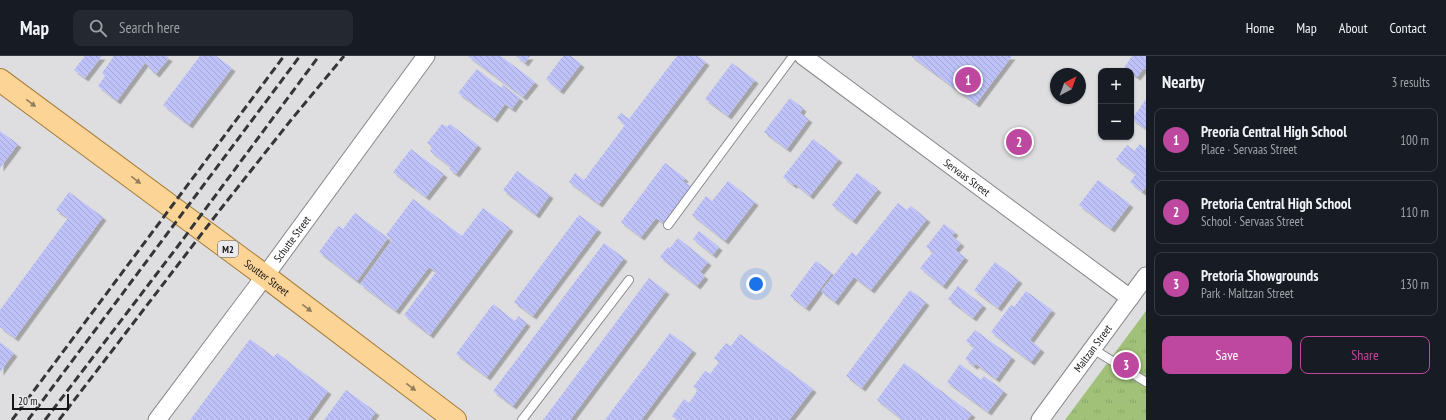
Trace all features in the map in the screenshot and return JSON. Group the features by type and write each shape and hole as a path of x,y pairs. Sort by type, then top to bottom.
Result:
{"main road":[{"name":"Soutter Street","path":"0,80 265,276 455,420"}],"street":[{"name":"Schutte Street","path":"157,420 265,276 426,56"},
{"name":"Servaas Street","path":"803,56 1130,298"},
{"name":"Maltzan Street","path":"1040,420 1146,276"}],"lane":[{"path":"668,225 793,56"},
{"path":"522,420 629,280"},
{"path":"1093,349 1146,382"}],"green space":[{"path":"1146,311 1146,420 1065,420"}],"building":[{"path":"85,56 102,56 85,78 74,70"},
{"path":"114,56 166,56 169,58 156,74 145,63 117,101 98,86 105,76 102,73"},
{"path":"200,56 216,56 232,68 189,125 163,105"},
{"path":"468,56 501,56 535,82 523,97"},
{"path":"516,56 530,56 525,63"},
{"path":"563,56 571,56 581,64 560,91 546,79"},
{"path":"677,56 698,56 706,62 599,204 569,182 575,173 584,180 625,125 617,118 621,113 629,119"},
{"path":"911,56 1012,56 976,104"},
{"path":"1132,56 1146,56 1146,70 1144,68 1137,77 1134,75 1134,68 1124,68"},
{"path":"732,63 755,80 728,116 705,99"},
{"path":"477,69 501,88 503,85 520,98 512,109 505,104 494,119 458,93"},
{"path":"790,98 803,108 800,113 809,119 787,149 764,132"},
{"path":"1146,99 1146,129 1134,120 1134,116"},
{"path":"442,124 447,127 450,124 478,145 456,174 449,169 451,167 430,151 433,147 427,143"},
{"path":"0,131 18,144 0,168"},
{"path":"813,139 839,159 810,196 783,177"},
{"path":"1140,144 1146,149 1146,187 1142,192 1130,182 1136,174 1116,159 1127,145 1134,151"},
{"path":"411,149 444,174 426,197 393,172"},
{"path":"665,163 685,178 683,181 691,186 663,223 656,218 641,237 621,222"},
{"path":"517,171 550,195 536,215 503,190"},
{"path":"857,173 878,189 853,221 832,205"},
{"path":"1098,180 1130,204 1111,229 1079,205"},
{"path":"728,181 755,202 725,241 692,215 706,196 712,201"},
{"path":"69,192 103,217 15,338 0,327 0,310 68,218 56,210"},
{"path":"413,199 462,236 483,208 510,228 430,335 404,315 436,272 429,267 396,311 360,284 392,240 386,235"},
{"path":"898,203 907,210 911,206 927,219 871,290 854,277 835,302 821,291 852,252 856,256"},
{"path":"355,213 388,238 357,281 319,252 338,226 343,229"},
{"path":"579,215 598,229 533,316 514,302"},
{"path":"944,224 955,232 952,236 961,243 955,250 965,257 943,286 920,268 933,252 926,247"},
{"path":"699,231 719,247 713,255 693,239"},
{"path":"678,238 708,262 700,272 705,276 697,286 660,257"},
{"path":"604,243 624,258 513,406 493,391"},
{"path":"816,261 832,273 806,308 790,296"},
{"path":"995,262 1019,280 998,308 974,290"},
{"path":"649,278 666,291 570,420 543,420"},
{"path":"958,286 983,305 973,318 948,299"},
{"path":"910,290 926,302 862,388 846,376"},
{"path":"1026,291 1052,310 1030,340 1041,349 1031,362 991,332 1011,305 1014,307"},
{"path":"493,304 515,321 518,316 527,323 487,377 456,354"},
{"path":"975,330 1012,357 996,379 976,364 974,366 965,359 974,347 966,341"},
{"path":"670,333 693,350 641,420 605,420"},
{"path":"740,334 813,389 789,420 677,420 672,416 684,399 689,403 698,390 693,387 705,371 710,374 719,362 714,358 726,343 731,346"},
{"path":"250,339 274,357 277,353 328,391 307,420 190,420"},
{"path":"0,342 14,353 0,372"},
{"path":"904,363 972,414 967,420 903,420 877,400"},
{"path":"960,364 981,380 984,376 1004,391 988,412 947,382"},
{"path":"346,390 376,412 370,420 324,420"}],"railway":[{"path":"12,420 284,56"},
{"path":"28,420 300,56"},
{"path":"45,420 178,246 319,56"},
{"path":"59,420 223,206 344,56"}],"place":[{"name":"Preoria Central High School","path":"968,80"},
{"name":"Pretoria Central High School","path":"1019,142"},
{"name":"Pretoria Showgrounds","path":"1126,365"}]}
